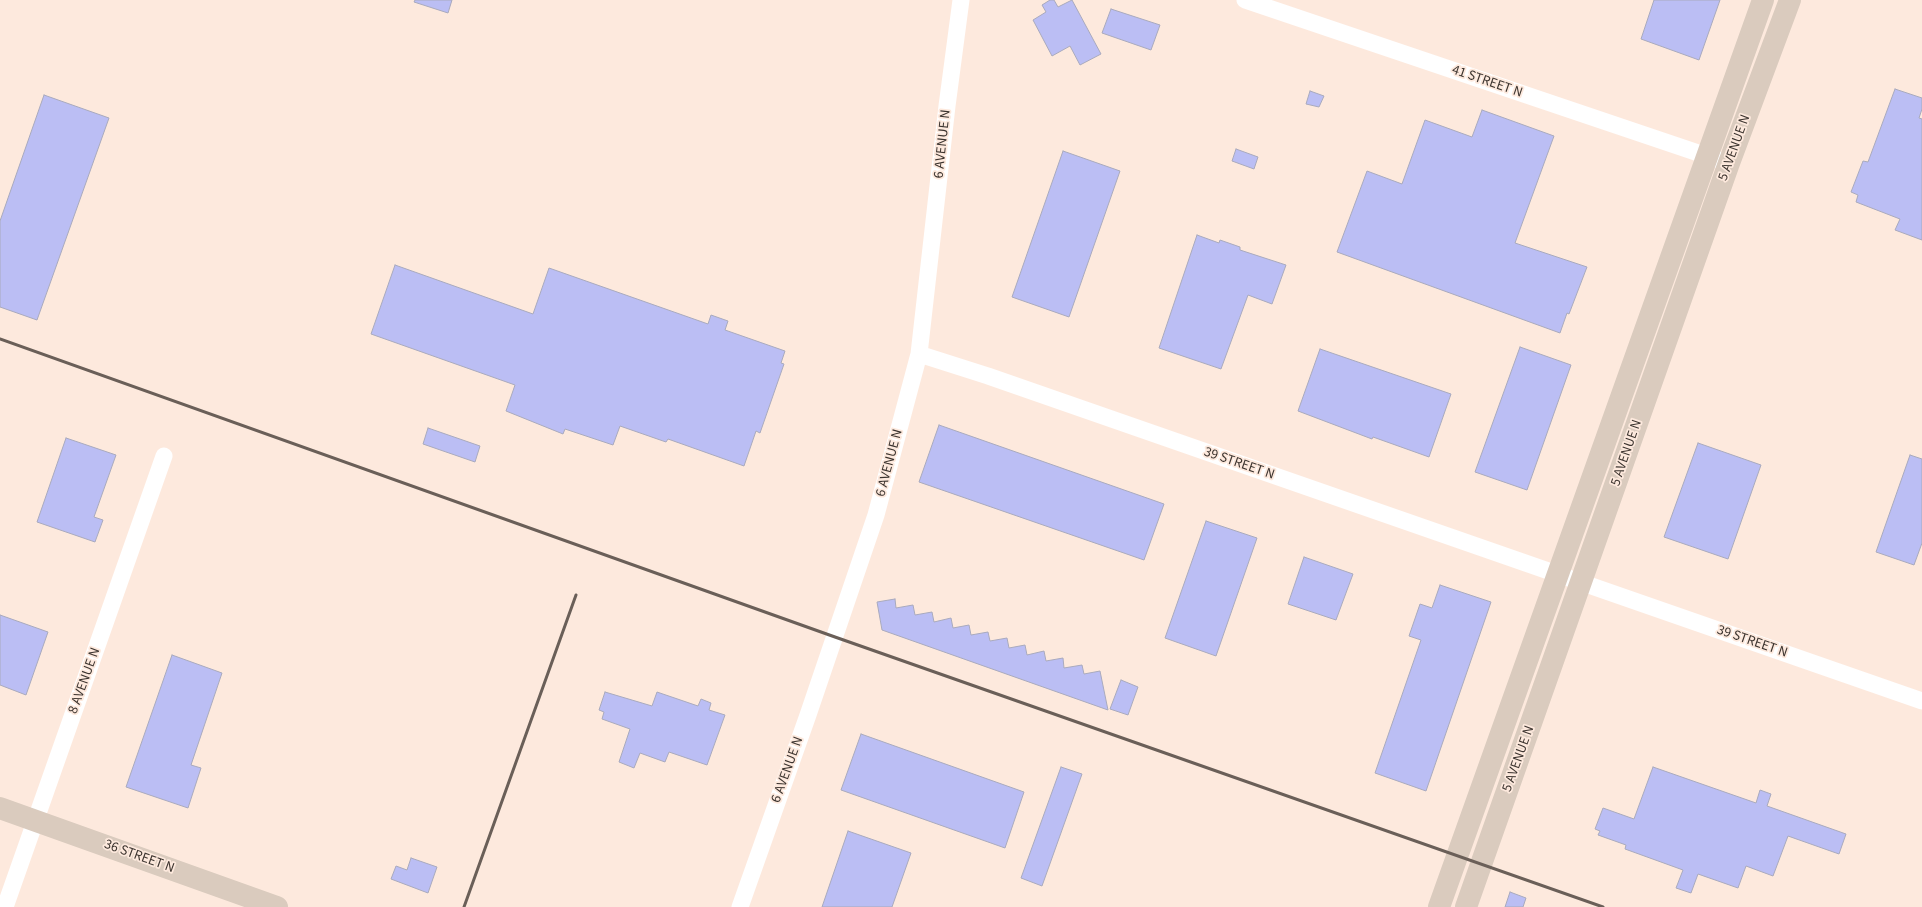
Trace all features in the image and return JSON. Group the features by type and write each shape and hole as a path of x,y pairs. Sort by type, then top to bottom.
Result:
{"main road":[{"name":"5 AVENUE N","path":"1439,907 1762,0"},
{"name":"5 AVENUE N","path":"1466,907 1729,163 1790,0"},
{"name":"36 STREET N","path":"0,808 277,907"}],"street":[{"name":"6 AVENUE N","path":"740,907 811,708 876,515 919,354 947,106 961,0"},
{"name":"41 STREET N","path":"1245,0 1729,163"},
{"name":"39 STREET N","path":"919,354 988,376 1922,701"},
{"name":"8 AVENUE N","path":"5,907 164,456"}],"building":[{"path":"415,0 452,0 448,13 414,2"},
{"path":"1050,0 1054,0 1058,7 1072,0 1101,54 1080,65 1070,46 1052,56 1033,20 1046,12 1042,5"},
{"path":"1654,0 1720,0 1699,60 1641,39"},
{"path":"1111,9 1160,25 1151,50 1102,33"},
{"path":"1895,89 1922,98 1922,109 1919,118 1922,119 1922,240 1895,230 1900,219 1856,202 1858,195 1851,192 1863,161 1868,162"},
{"path":"1310,91 1324,96 1319,107 1306,104"},
{"path":"44,95 109,118 37,320 0,307 0,221"},
{"path":"1482,110 1554,136 1515,243 1587,267 1560,333 1337,252 1367,171 1402,184 1425,120 1472,137"},
{"path":"1236,149 1258,157 1254,169 1232,161"},
{"path":"1063,151 1120,171 1069,317 1012,297"},
{"path":"1197,235 1219,243 1220,240 1240,247 1240,250 1286,265 1272,304 1248,295 1221,369 1159,348"},
{"path":"395,265 533,314 549,268 708,324 711,315 728,321 725,330 785,351 781,363 784,364 760,433 756,431 744,466 668,439 666,442 620,426 613,445 565,429 563,434 506,411 515,385 371,334"},
{"path":"1520,347 1571,365 1527,490 1475,472"},
{"path":"1320,349 1451,394 1429,457 1373,437 1372,439 1298,411"},
{"path":"939,425 1164,504 1144,560 919,482"},
{"path":"428,428 480,446 475,462 423,444"},
{"path":"66,438 116,455 94,517 103,520 95,542 37,522"},
{"path":"1698,443 1761,465 1728,559 1664,537"},
{"path":"1910,455 1922,459 1922,543 1914,565 1876,552"},
{"path":"1206,521 1257,538 1216,656 1165,638"},
{"path":"1304,557 1353,574 1336,620 1288,604"},
{"path":"1440,585 1491,602 1426,791 1375,773 1421,640 1409,636 1420,604 1432,608"},
{"path":"895,599 896,608 913,605 915,615 932,612 934,622 951,618 953,628 969,625 971,635 988,632 990,641 1007,638 1009,648 1025,645 1027,655 1044,651 1046,661 1063,658 1064,668 1082,665 1084,674 1100,671 1108,710 882,630 877,602"},
{"path":"0,615 48,632 26,695 0,685"},
{"path":"172,655 222,673 191,765 201,768 188,808 126,787"},
{"path":"1121,680 1138,687 1128,715 1110,709"},
{"path":"605,692 652,706 657,692 698,706 701,699 711,703 709,710 725,715 707,765 669,752 665,762 640,753 634,768 619,762 630,729 602,719 604,712 599,710"},
{"path":"861,734 1024,792 1005,848 841,790"},
{"path":"1061,767 1082,774 1042,886 1021,878"},
{"path":"1653,767 1756,803 1760,790 1771,794 1767,806 1846,834 1839,854 1788,836 1773,876 1746,866 1738,888 1698,874 1691,893 1676,888 1683,870 1625,849 1626,845 1598,835 1600,831 1595,829 1603,808 1634,819"},
{"path":"848,831 911,853 892,907 822,907"},
{"path":"411,858 437,867 428,893 391,879 396,866 407,870"},
{"path":"1510,892 1526,898 1523,907 1505,907"}],"railway":[{"path":"0,339 835,637 1603,907"},
{"path":"464,907 576,595"}]}
